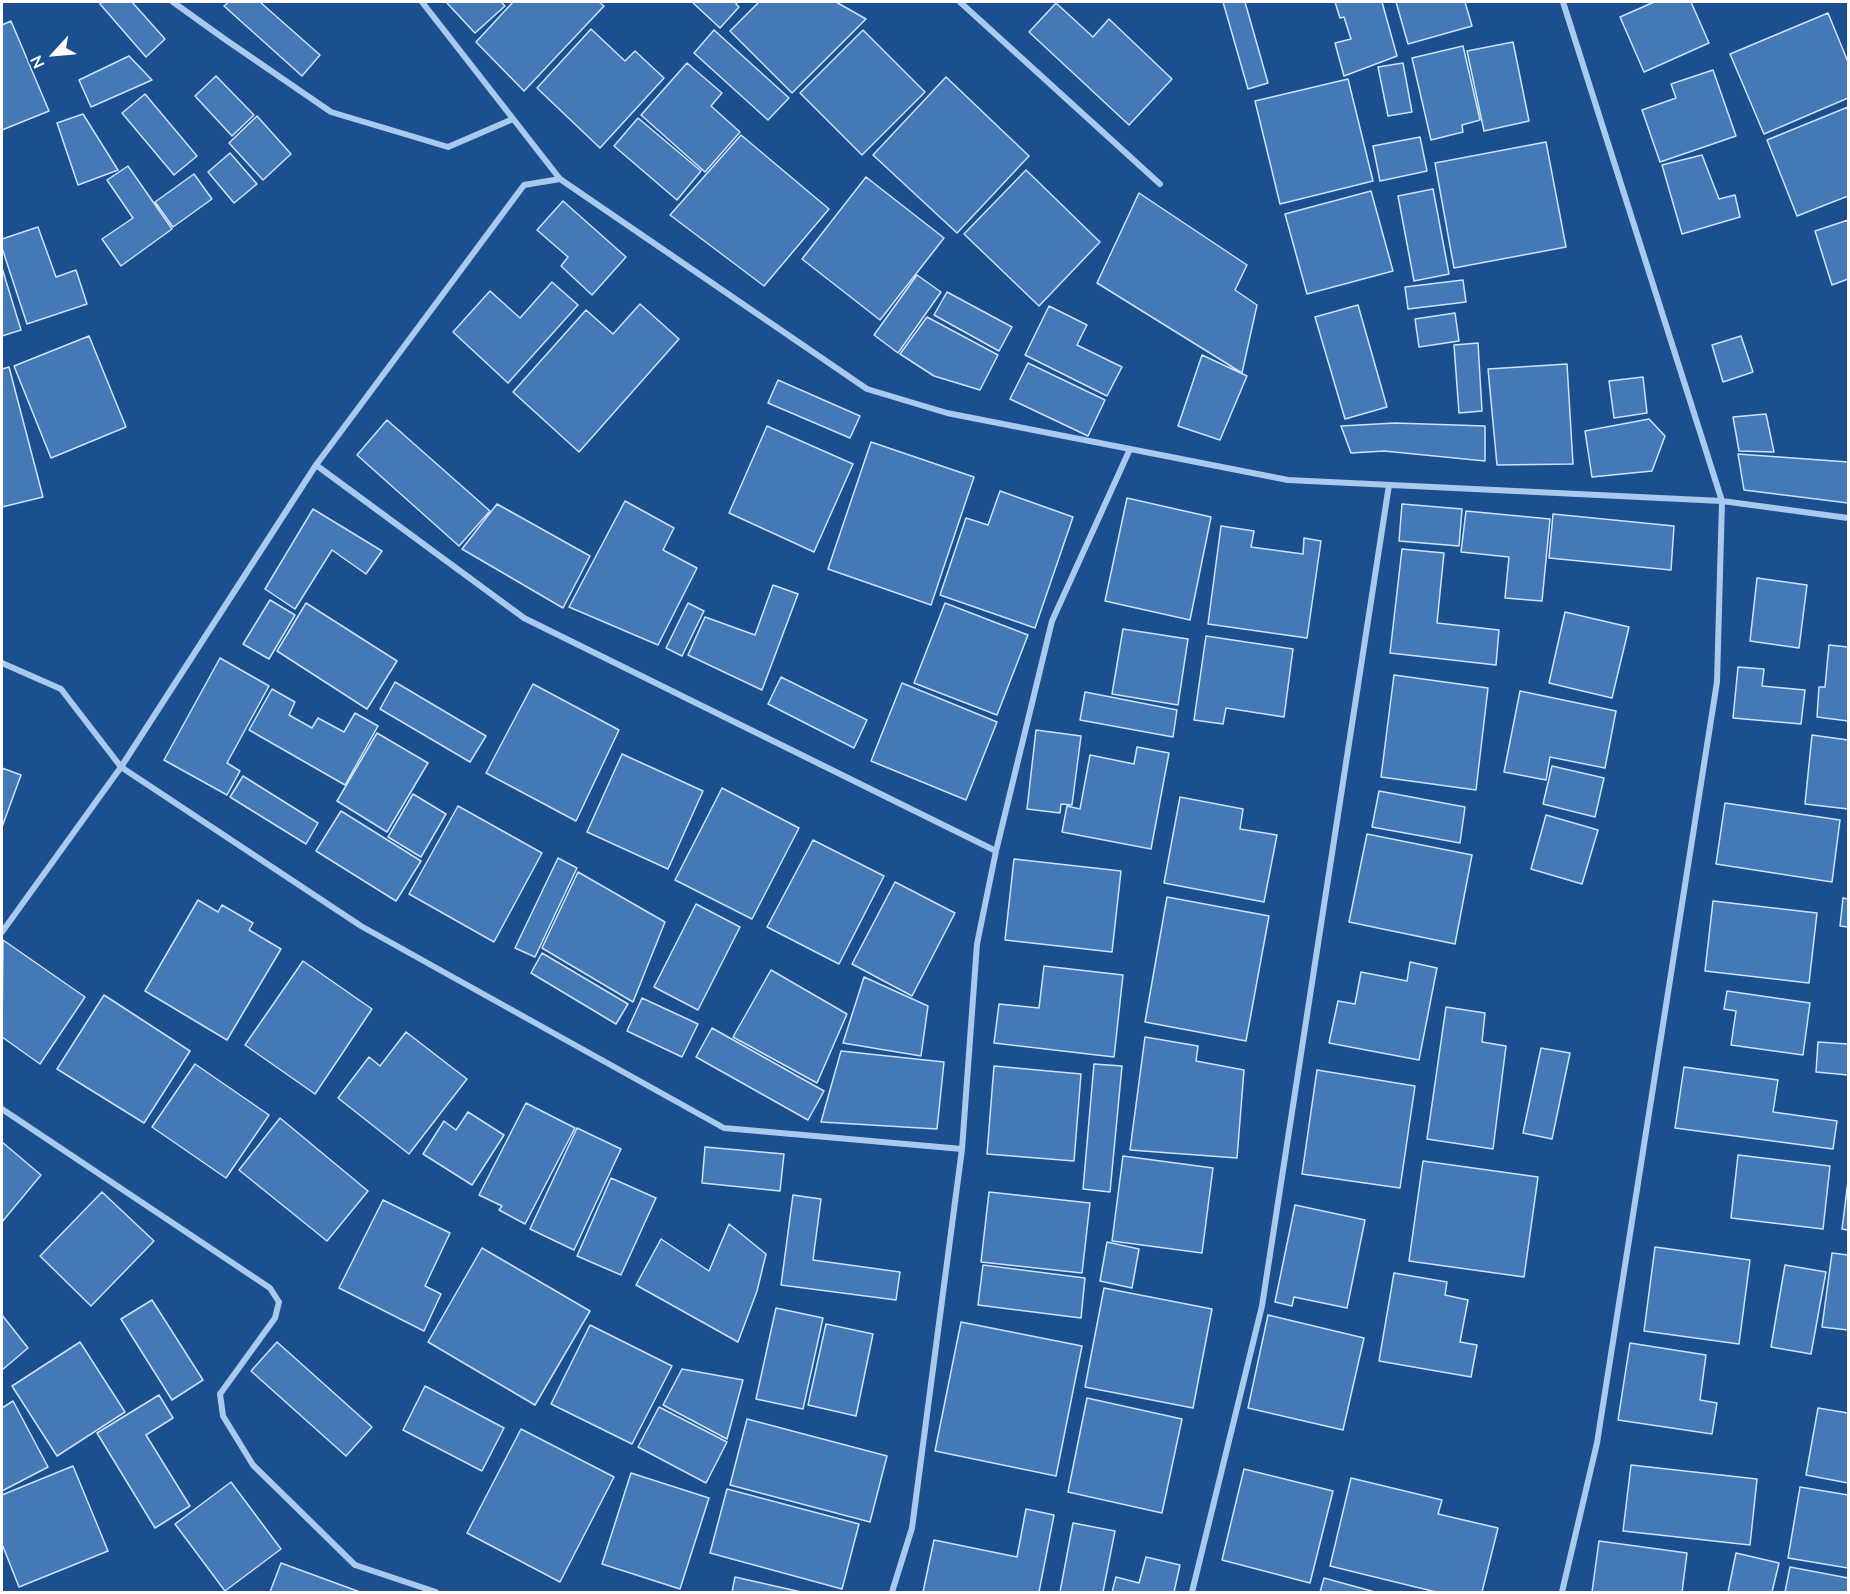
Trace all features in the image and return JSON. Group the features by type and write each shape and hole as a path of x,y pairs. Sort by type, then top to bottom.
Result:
{"street":[{"path":"173,2 331,112 448,147 513,119"},
{"path":"422,2 560,179 867,389 947,413 1288,480 1722,501 1848,518"},
{"path":"960,2 1160,184"},
{"path":"1563,2 1722,501 1717,682 1597,1443 1563,1593"},
{"path":"2,932 121,767 316,465 524,185 560,179"},
{"path":"892,1593 912,1528 962,1149 977,944 996,851 1052,621 1130,449"},
{"path":"316,465 524,618 996,851"},
{"path":"1192,1593 1262,1306 1389,485"},
{"path":"2,663 61,689 121,767 361,926 724,1128 962,1149"},
{"path":"2,1109 270,1288 279,1302 275,1318 220,1395 223,1416 253,1465 355,1565 436,1593"}],"building":[{"path":"102,2 132,2 165,39 146,57 100,4"},
{"path":"229,2 260,2 320,55 302,76 224,6"},
{"path":"446,2 501,2 505,6 475,33"},
{"path":"513,2 599,2 604,6 524,91 476,42"},
{"path":"692,2 738,2 736,4 739,7 720,28"},
{"path":"759,2 836,2 866,19 792,93 730,31"},
{"path":"1223,2 1245,2 1268,83 1248,89"},
{"path":"1335,2 1382,2 1397,56 1344,76 1335,43 1351,39 1344,17 1340,18"},
{"path":"1396,2 1465,2 1472,26 1408,44"},
{"path":"1654,2 1691,2 1709,43 1644,72 1620,17"},
{"path":"1056,3 1093,37 1109,19 1172,79 1129,125 1029,32"},
{"path":"1828,13 1848,62 1848,98 1764,134 1730,54"},
{"path":"11,21 49,111 2,130 2,25"},
{"path":"591,29 625,61 635,51 664,78 600,148 537,88"},
{"path":"714,30 789,98 768,120 694,53"},
{"path":"863,30 925,92 862,155 800,93"},
{"path":"1513,42 1529,121 1484,131 1467,51"},
{"path":"1463,46 1480,120 1462,125 1463,132 1431,140 1412,58"},
{"path":"129,56 152,80 91,107 79,80"},
{"path":"687,63 722,93 711,106 740,132 705,172 641,115"},
{"path":"1403,63 1412,112 1388,116 1378,67"},
{"path":"1713,70 1736,136 1660,162 1642,110 1676,98 1671,84"},
{"path":"216,76 254,115 232,136 195,96"},
{"path":"946,77 1029,156 957,233 873,155"},
{"path":"1348,79 1373,181 1280,204 1255,101"},
{"path":"145,94 197,156 174,175 122,113"},
{"path":"1848,107 1848,196 1797,216 1767,140"},
{"path":"83,114 118,170 78,185 57,123"},
{"path":"257,116 291,154 263,180 229,143"},
{"path":"638,118 701,171 677,200 614,146"},
{"path":"741,135 829,209 764,286 670,215"},
{"path":"1420,137 1427,171 1380,181 1373,146"},
{"path":"1546,142 1566,247 1454,268 1435,163"},
{"path":"230,153 257,184 234,203 208,172"},
{"path":"1702,155 1719,199 1735,195 1740,217 1682,234 1662,165"},
{"path":"128,166 172,229 121,266 102,239 133,218 107,180"},
{"path":"1026,170 1100,242 1039,306 964,234"},
{"path":"194,174 212,199 173,227 155,202"},
{"path":"866,177 944,238 880,320 802,259"},
{"path":"1433,189 1449,274 1414,281 1398,196"},
{"path":"1371,191 1393,271 1307,294 1285,214"},
{"path":"1139,193 1247,265 1235,290 1257,305 1242,373 1097,283"},
{"path":"563,201 626,257 592,295 561,266 568,257 537,230"},
{"path":"1848,220 1848,279 1832,285 1815,231"},
{"path":"38,227 56,277 76,270 87,304 27,324 2,248 2,239"},
{"path":"2,268 21,330 2,336"},
{"path":"917,275 941,292 898,353 874,335"},
{"path":"1463,280 1466,302 1408,309 1405,287"},
{"path":"552,282 578,305 508,383 453,332 490,291 520,318"},
{"path":"947,292 1012,327 999,351 934,315"},
{"path":"640,304 679,339 579,452 513,392 586,310 613,334"},
{"path":"1358,305 1387,407 1345,419 1315,317"},
{"path":"1049,306 1087,325 1077,345 1122,367 1107,396 1025,355"},
{"path":"1455,313 1459,341 1419,347 1415,319"},
{"path":"927,317 998,355 980,390 934,376 900,354"},
{"path":"89,336 126,427 51,458 14,366"},
{"path":"1741,336 1753,372 1723,382 1712,345"},
{"path":"1478,343 1482,411 1459,413 1454,345"},
{"path":"1202,355 1247,376 1220,440 1178,426"},
{"path":"1028,363 1105,400 1088,436 1010,399"},
{"path":"1567,364 1573,464 1497,465 1488,369"},
{"path":"9,367 43,497 2,507 2,369"},
{"path":"1643,377 1647,413 1614,418 1609,381"},
{"path":"778,380 860,416 850,438 768,403"},
{"path":"1766,414 1774,452 1739,451 1733,417"},
{"path":"1649,419 1665,436 1652,471 1592,477 1585,431"},
{"path":"387,420 490,511 459,546 357,455"},
{"path":"1395,423 1485,426 1485,461 1384,451 1351,453 1341,426"},
{"path":"767,426 853,464 814,552 729,513"},
{"path":"871,442 974,477 931,605 828,569"},
{"path":"1738,454 1848,462 1848,503 1744,490"},
{"path":"1000,491 1073,517 1035,628 940,595 966,518 988,525"},
{"path":"1127,498 1211,517 1190,620 1105,601"},
{"path":"625,501 674,528 663,550 697,568 658,645 569,607"},
{"path":"497,504 590,556 563,608 462,549"},
{"path":"1402,504 1462,509 1459,546 1399,541"},
{"path":"313,509 382,551 366,574 332,550 295,609 265,589"},
{"path":"1466,511 1550,519 1542,601 1505,598 1509,557 1461,552"},
{"path":"1553,514 1674,526 1671,570 1549,558"},
{"path":"1221,526 1254,531 1251,547 1303,554 1304,538 1321,541 1307,638 1208,624"},
{"path":"1402,549 1444,553 1437,623 1499,630 1496,665 1390,653"},
{"path":"1757,578 1807,585 1799,648 1750,641"},
{"path":"773,585 798,594 762,690 688,655 705,617 755,635"},
{"path":"270,600 295,615 269,659 243,644"},
{"path":"306,603 397,661 367,709 277,651"},
{"path":"688,603 704,611 682,656 666,648"},
{"path":"945,603 1028,635 997,715 914,683"},
{"path":"1565,612 1629,627 1612,698 1549,683"},
{"path":"1123,629 1188,639 1178,705 1112,694"},
{"path":"1206,636 1293,649 1284,717 1226,708 1223,724 1194,720"},
{"path":"1829,645 1848,647 1848,721 1817,717 1819,687 1825,687"},
{"path":"220,658 269,686 227,763 240,771 227,795 164,760"},
{"path":"1738,667 1764,669 1762,686 1805,690 1801,724 1733,718"},
{"path":"1394,675 1488,688 1476,790 1381,777"},
{"path":"781,677 867,720 854,748 768,704"},
{"path":"395,682 486,736 470,762 380,709"},
{"path":"902,683 997,722 966,800 871,761"},
{"path":"533,684 619,730 576,821 486,773"},
{"path":"272,689 295,702 289,715 312,728 318,718 344,732 355,713 378,726 345,785 249,730"},
{"path":"1520,691 1616,711 1605,768 1550,757 1546,780 1504,772"},
{"path":"1085,692 1177,710 1173,737 1080,720"},
{"path":"1036,730 1081,736 1072,805 1061,804 1060,813 1027,809"},
{"path":"377,733 428,763 387,832 337,801"},
{"path":"1812,735 1848,740 1848,809 1805,804"},
{"path":"1137,747 1169,753 1151,849 1062,832 1067,806 1080,809 1090,755 1134,764"},
{"path":"622,754 703,791 668,869 587,832"},
{"path":"1552,766 1604,778 1595,817 1543,804"},
{"path":"2,768 21,775 2,827"},
{"path":"243,776 318,823 306,844 230,797"},
{"path":"722,788 799,828 752,919 675,880"},
{"path":"1379,791 1465,807 1460,843 1372,827"},
{"path":"413,794 446,814 421,857 388,837"},
{"path":"1180,797 1243,809 1240,829 1277,835 1264,902 1164,883"},
{"path":"1725,803 1840,820 1832,882 1716,864"},
{"path":"458,806 542,853 494,942 409,894"},
{"path":"341,811 421,861 396,901 316,851"},
{"path":"1546,815 1598,830 1582,884 1531,869"},
{"path":"1367,834 1472,855 1455,944 1349,922"},
{"path":"813,840 884,876 839,964 767,927"},
{"path":"558,858 577,868 535,957 515,948"},
{"path":"1014,859 1121,871 1112,952 1005,940"},
{"path":"578,872 665,922 633,1002 542,948"},
{"path":"895,882 955,913 912,996 852,964"},
{"path":"1167,897 1269,916 1246,1041 1145,1022"},
{"path":"1843,898 1848,899 1848,927 1840,926"},
{"path":"198,900 218,912 222,905 253,923 249,930 281,949 227,1040 145,991"},
{"path":"1713,901 1817,913 1809,983 1705,971"},
{"path":"696,904 740,927 698,1010 654,987"},
{"path":"3,940 85,997 40,1064 2,1037"},
{"path":"542,953 628,1004 616,1024 531,973"},
{"path":"303,961 372,1009 315,1094 245,1045"},
{"path":"1410,962 1437,968 1419,1060 1329,1043 1338,1001 1355,1004 1361,972 1407,981"},
{"path":"1044,966 1123,975 1114,1057 994,1043 999,1004 1039,1008"},
{"path":"771,970 847,1014 817,1083 733,1037"},
{"path":"864,977 928,1006 921,1056 843,1043"},
{"path":"1727,991 1810,1003 1803,1055 1731,1045 1736,1011 1724,1009"},
{"path":"104,995 190,1051 144,1123 57,1069"},
{"path":"642,998 698,1024 682,1057 627,1031"},
{"path":"1446,1007 1485,1013 1482,1042 1506,1046 1493,1149 1427,1139"},
{"path":"712,1028 824,1091 808,1120 696,1057"},
{"path":"406,1032 467,1079 409,1154 338,1098 369,1057 380,1066"},
{"path":"1145,1037 1198,1046 1196,1061 1244,1070 1237,1158 1130,1150"},
{"path":"1818,1042 1848,1044 1848,1075 1816,1072"},
{"path":"1541,1048 1570,1053 1552,1139 1523,1133"},
{"path":"841,1051 944,1062 937,1129 821,1122"},
{"path":"195,1064 269,1115 226,1178 152,1127"},
{"path":"1094,1064 1122,1066 1110,1192 1083,1189"},
{"path":"994,1066 1081,1074 1074,1161 987,1154"},
{"path":"1684,1067 1778,1080 1773,1112 1837,1121 1833,1149 1675,1128"},
{"path":"1317,1070 1415,1086 1400,1188 1302,1174"},
{"path":"526,1103 575,1128 525,1224 499,1210 502,1206 479,1195"},
{"path":"468,1112 504,1135 472,1185 423,1154 444,1121 456,1130"},
{"path":"280,1118 368,1191 327,1241 239,1170"},
{"path":"577,1128 621,1149 574,1250 530,1229"},
{"path":"2,1142 41,1175 2,1222"},
{"path":"705,1147 784,1154 780,1191 702,1183"},
{"path":"1738,1155 1830,1166 1823,1229 1731,1218"},
{"path":"1123,1156 1213,1168 1202,1253 1112,1241"},
{"path":"1423,1161 1538,1177 1524,1277 1409,1261"},
{"path":"611,1178 656,1198 621,1275 577,1256"},
{"path":"1848,1181 1848,1230 1842,1229"},
{"path":"102,1192 154,1241 91,1306 40,1256"},
{"path":"989,1192 1090,1203 1082,1273 981,1262"},
{"path":"793,1195 821,1199 813,1260 900,1272 896,1300 781,1285"},
{"path":"383,1200 450,1233 425,1286 441,1294 424,1331 339,1288"},
{"path":"1295,1205 1365,1220 1347,1308 1294,1297 1292,1306 1275,1302"},
{"path":"729,1224 766,1254 757,1291 738,1342 636,1285 661,1239 709,1271"},
{"path":"1107,1242 1139,1249 1132,1288 1100,1281"},
{"path":"1655,1247 1750,1260 1739,1344 1644,1331"},
{"path":"482,1248 590,1311 535,1405 428,1342"},
{"path":"1832,1253 1848,1255 1848,1330 1822,1327"},
{"path":"983,1265 1085,1278 1081,1318 978,1305"},
{"path":"1785,1265 1826,1272 1811,1354 1771,1347"},
{"path":"1394,1273 1447,1282 1445,1295 1468,1300 1460,1342 1477,1345 1471,1377 1379,1361"},
{"path":"1104,1288 1212,1309 1193,1408 1085,1387"},
{"path":"152,1300 203,1380 172,1400 121,1319"},
{"path":"776,1308 823,1318 803,1409 756,1399"},
{"path":"2,1315 28,1348 2,1370"},
{"path":"1268,1315 1364,1338 1343,1430 1248,1408"},
{"path":"961,1322 1082,1346 1056,1476 935,1451"},
{"path":"826,1324 873,1334 856,1416 808,1405"},
{"path":"590,1325 672,1366 632,1444 551,1404"},
{"path":"80,1342 125,1412 57,1456 12,1386"},
{"path":"277,1342 372,1427 346,1456 251,1371"},
{"path":"1630,1343 1706,1355 1700,1400 1717,1403 1712,1434 1618,1420"},
{"path":"682,1369 743,1380 727,1439 663,1405"},
{"path":"425,1386 504,1428 482,1471 403,1430"},
{"path":"159,1395 173,1418 146,1435 190,1506 155,1528 97,1433"},
{"path":"1087,1398 1182,1419 1162,1513 1068,1492"},
{"path":"13,1401 48,1467 2,1491 2,1408"},
{"path":"659,1407 727,1442 706,1483 638,1447"},
{"path":"1818,1408 1848,1413 1848,1483 1806,1475"},
{"path":"747,1419 887,1456 870,1522 730,1485"},
{"path":"521,1429 614,1477 560,1582 467,1533"},
{"path":"1631,1465 1757,1479 1750,1545 1623,1531"},
{"path":"73,1466 108,1551 19,1587 2,1544 2,1495"},
{"path":"1244,1469 1333,1491 1310,1583 1222,1560"},
{"path":"631,1473 709,1498 680,1589 602,1564"},
{"path":"1351,1478 1442,1500 1438,1514 1498,1528 1482,1592 1436,1592 1330,1566"},
{"path":"231,1482 281,1549 225,1591 175,1524"},
{"path":"1800,1487 1848,1495 1848,1568 1788,1558"},
{"path":"727,1489 859,1524 842,1589 710,1553"},
{"path":"1026,1509 1054,1515 1039,1592 923,1592 934,1540 1017,1557"},
{"path":"1073,1523 1115,1531 1103,1592 1060,1592"},
{"path":"1599,1541 1687,1553 1682,1592 1592,1592"},
{"path":"1736,1553 1779,1563 1772,1592 1728,1592"},
{"path":"1146,1557 1180,1565 1174,1592 1112,1592 1116,1577 1139,1583"},
{"path":"281,1563 360,1592 270,1592"},
{"path":"1790,1567 1848,1578 1848,1592 1785,1592"},
{"path":"735,1577 801,1592 732,1592"},
{"path":"1324,1578 1375,1592 1320,1592"}]}
